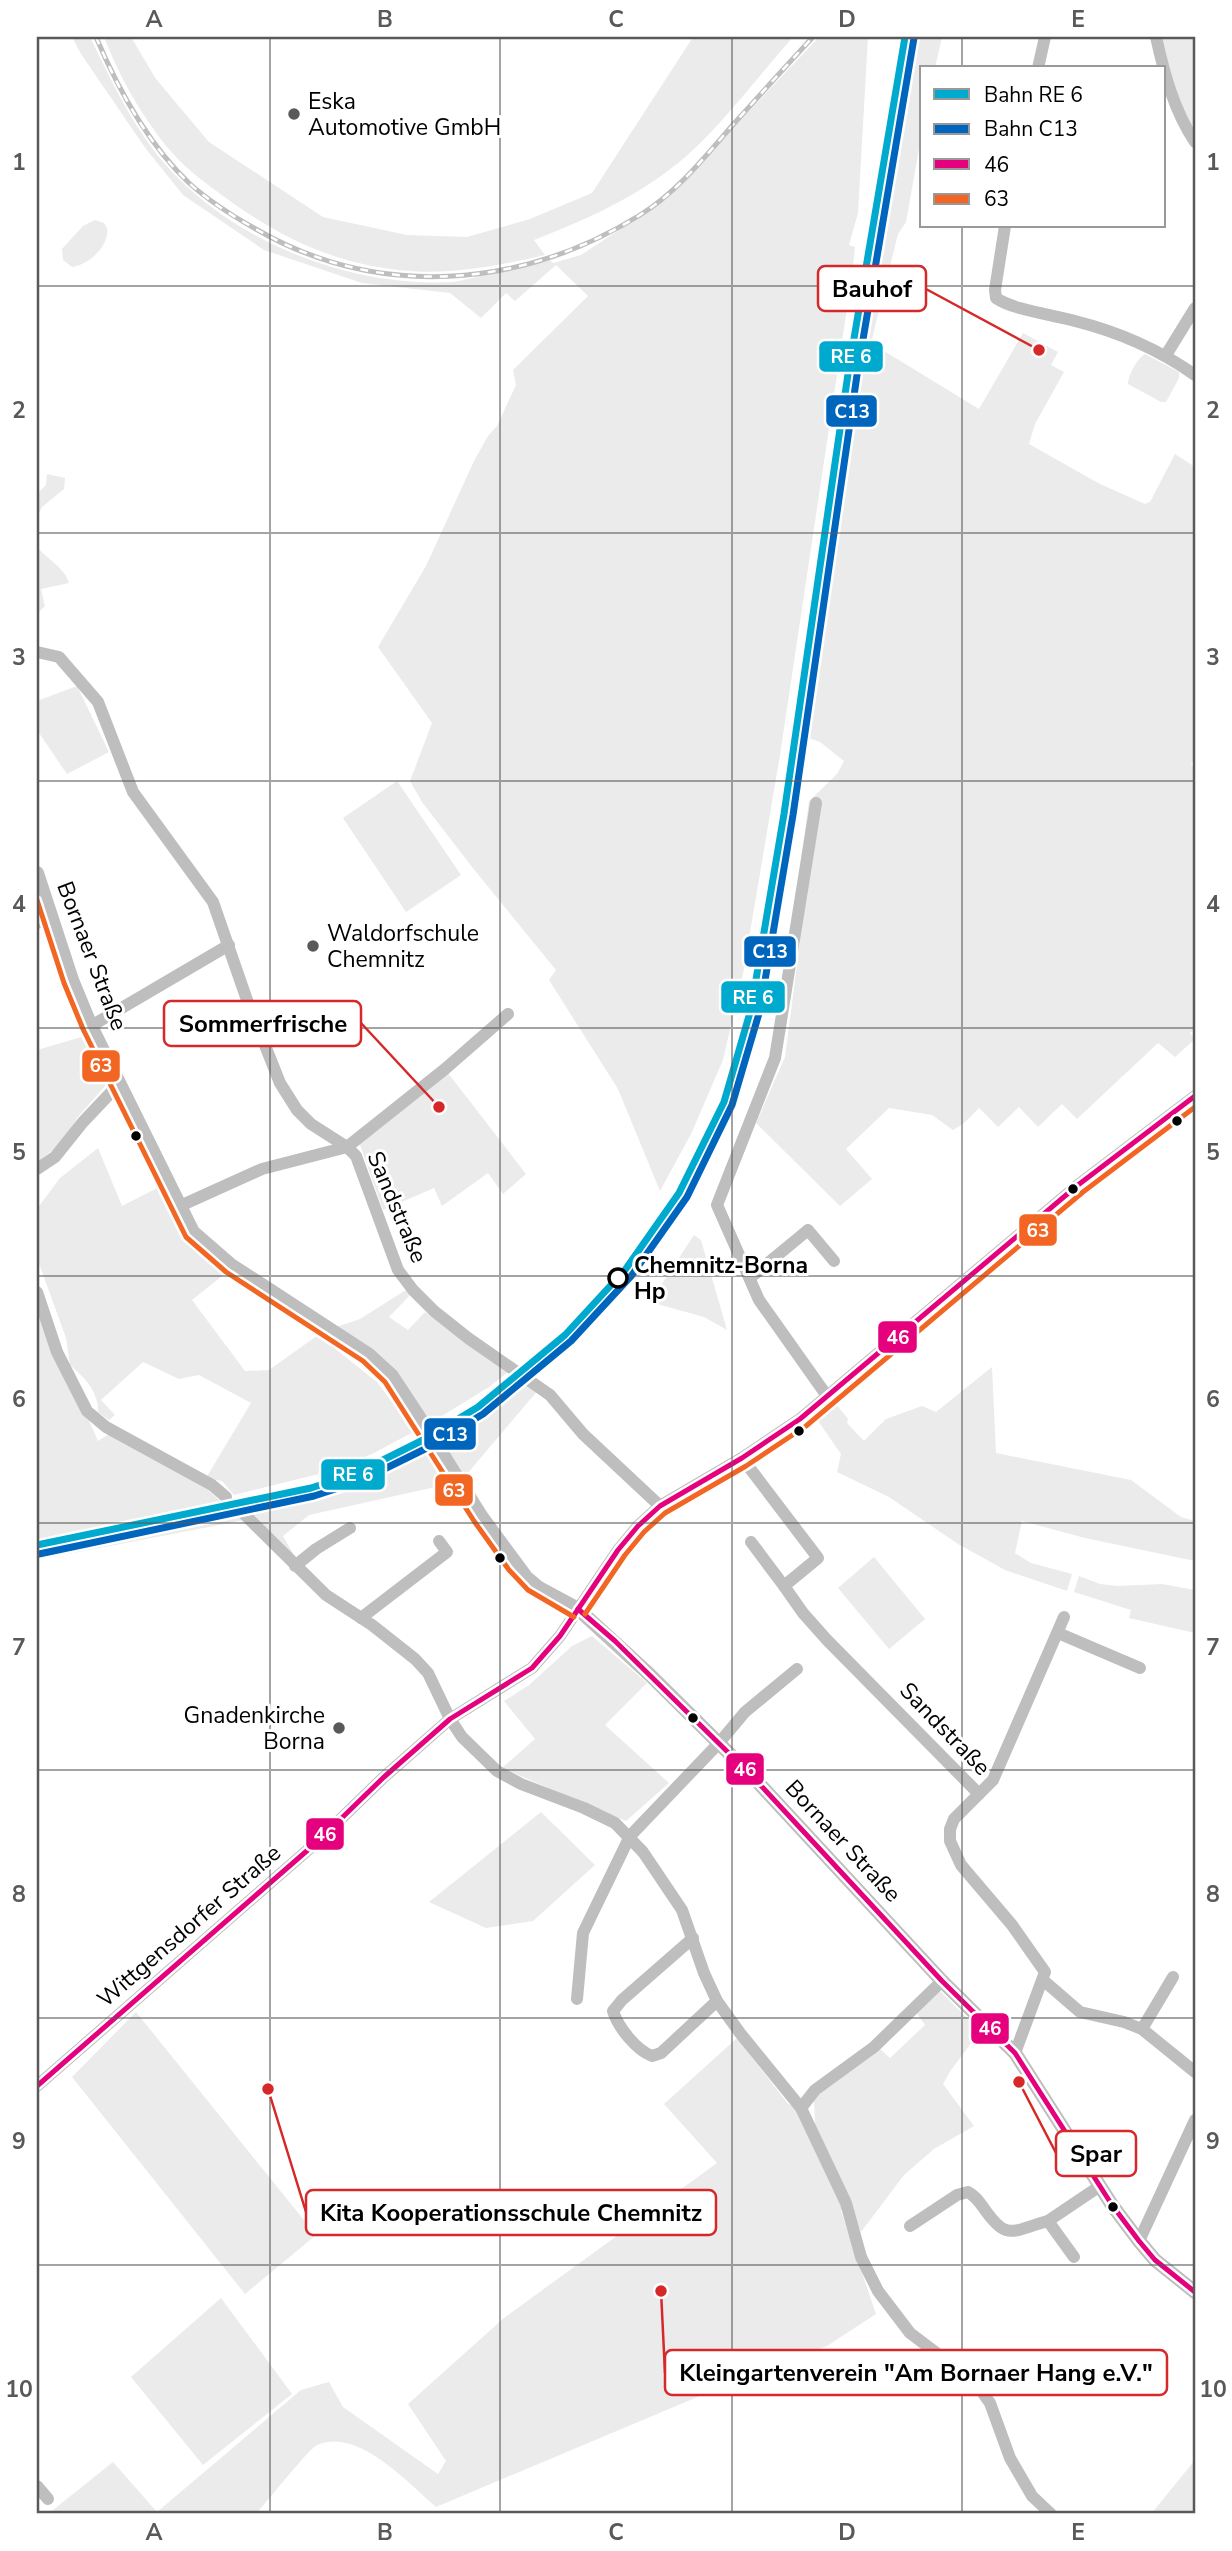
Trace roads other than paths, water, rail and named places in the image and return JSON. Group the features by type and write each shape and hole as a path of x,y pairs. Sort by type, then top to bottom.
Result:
{"main road":[{"name":"Bornaer Straße","path":"37,873 91,1026 193,1232 231,1265 393,1376 425,1426"},
{"name":"Bornaer Straße","path":"435,1442 481,1516 516,1565 533,1583 578,1609 719,1743 942,1981 1015,2053 1100,2186 1139,2241 1155,2260 1195,2292"}],"street":[{"path":"1038,66 1045,37"},
{"path":"1157,37 1163,66"},
{"path":"1166,74 1182,123 1195,142"},
{"path":"1005,228 996,298 1003,303 1091,325 1151,346 1195,375"},
{"path":"1166,355 1195,308"},
{"name":"Sandstraße","path":"37,652 59,657 98,702 133,792 213,902 247,1000 280,1083 297,1110 311,1124 347,1147 356,1156 398,1269 413,1290 468,1338 550,1395 583,1434 660,1506"},
{"path":"816,803 775,1058 717,1205 759,1300 827,1396"},
{"path":"37,923 51,915"},
{"path":"91,1026 229,945"},
{"name":"Sandstraße","path":"180,1206 253,1173 347,1147 445,1069 508,1014"},
{"path":"37,1169 55,1157 120,1083"},
{"name":"Wittgensdorfer Straße","path":"37,2086 307,1850 450,1719 531,1668 560,1636 618,1550 638,1526 660,1506 742,1458 798,1421 1078,1185 1195,1096"},
{"path":"750,1278 808,1230 834,1261"},
{"path":"37,1293 57,1352 87,1411 106,1427 212,1485 226,1497"},
{"path":"742,1458 818,1558 784,1586"},
{"path":"239,1509 326,1595 415,1659 428,1673 450,1719 462,1737 497,1771 615,1824 630,1836 643,1852 682,1910 717,2001 801,2108 846,2203 861,2257 878,2291 910,2333 975,2382 990,2403 1010,2458 1032,2496 1051,2514"},
{"path":"295,1566 349,1528"},
{"path":"361,1618 447,1552 439,1541"},
{"name":"Sandstraße","path":"751,1542 827,1640 979,1794 954,1819 950,1829 950,1842 961,1865 1012,1925 1045,1972 1043,1980 1080,2012 1142,2029 1195,2071"},
{"path":"979,1794 993,1780 1064,1617"},
{"path":"1058,1633 1140,1668"},
{"path":"577,1999 583,1933 630,1836 745,1712 797,1669"},
{"path":"693,1937 622,2000 613,2011 617,2022 645,2053 652,2056 661,2053 717,2001"},
{"path":"1142,2029 1172,1977"},
{"path":"1015,2053 1043,1980"},
{"path":"801,2108 815,2090 874,2047 942,1981"},
{"path":"1139,2241 1194,2125"},
{"path":"909,2226 957,2195 968,2192 975,2196 997,2228 1006,2231 1048,2221 1100,2186"},
{"path":"1048,2221 1074,2258"},
{"path":"37,2486 48,2499"}],"railway":[{"path":"96,37 124,96 160,151 189,183 220,207 254,228 301,251 349,267 399,275 448,276 498,271 547,258 594,240 640,215 666,196 689,174 813,37"}],"rail line":[{"name":"C13","path":"39,1554 314,1496 360,1481 429,1447 483,1414 571,1341 632,1275 687,1197 732,1105 760,1010 793,815 857,375 914,38"}],"place":[{"name":"Eska Automotive GmbH","path":"294,114"},
{"name":"Bauhof","path":"1039,350"},
{"name":"Waldorfschule Chemnitz","path":"313,946"},
{"name":"Sommerfrische","path":"439,1107"},
{"name":"Chemnitz-Borna Hp","path":"618,1278"},
{"name":"Gnadenkirche Borna","path":"339,1728"},
{"name":"Spar","path":"1019,2082"},
{"name":"Kita Kooperationsschule Chemnitz","path":"268,2089"},
{"name":"Kleingartenverein \"Am Bornaer Hang e.V.\"","path":"661,2291"}]}
